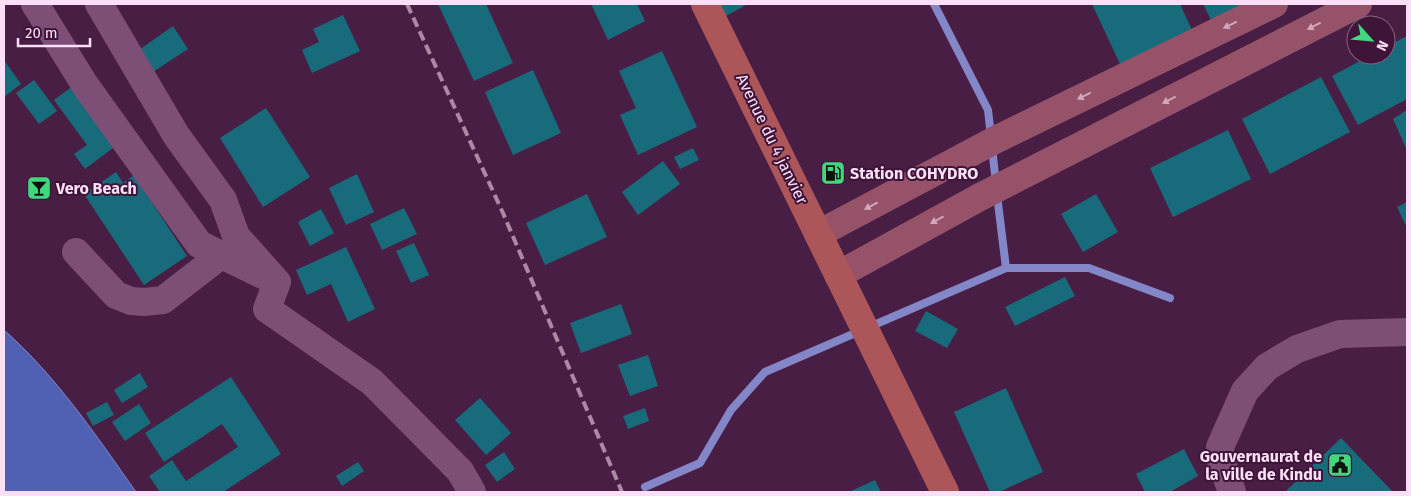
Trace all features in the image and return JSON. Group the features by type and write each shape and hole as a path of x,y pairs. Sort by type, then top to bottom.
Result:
{"main road":[{"name":"Avenue du 4 janvier","path":"705,4 945,492"}],"street":[{"path":"35,4 85,85 199,244 220,256 277,282"},
{"path":"99,4 176,135 223,200 236,236 277,282"},
{"path":"818,234 995,140 1274,4"},
{"path":"838,275 980,197 1358,4"},
{"path":"76,252 116,295 131,301 144,302 163,300 220,256"},
{"path":"277,282 267,309 372,382 460,471 472,492"},
{"path":"1232,492 1220,458 1220,448 1245,391 1267,367 1297,349 1340,334 1407,332"}],"water":[{"path":"4,330 58,386 136,492 4,492"}],"building":[{"path":"438,4 486,4 513,63 474,81"},
{"path":"591,4 637,4 645,21 608,40"},
{"path":"717,4 748,4 724,17"},
{"path":"1092,4 1180,4 1192,30 1120,64"},
{"path":"1203,4 1248,4 1212,22"},
{"path":"343,15 360,51 312,73 302,50 319,42 313,29"},
{"path":"173,26 188,49 153,72 139,50"},
{"path":"1407,36 1407,99 1358,125 1332,76 1352,65 1396,65 1396,42"},
{"path":"662,51 697,127 638,155 620,115 636,108 619,71"},
{"path":"4,60 21,84 4,97"},
{"path":"533,70 561,133 513,155 485,92"},
{"path":"1321,77 1350,132 1270,174 1242,119"},
{"path":"34,80 57,111 39,124 16,93"},
{"path":"77,83 121,142 85,169 74,154 87,145 54,100"},
{"path":"266,108 310,177 263,207 220,138"},
{"path":"1407,110 1407,150 1393,119"},
{"path":"1228,130 1251,179 1173,217 1150,168"},
{"path":"693,148 699,160 680,169 674,157"},
{"path":"663,161 680,184 638,215 622,192"},
{"path":"116,172 123,183 134,175 187,256 144,285 84,194"},
{"path":"357,174 374,212 346,225 329,188"},
{"path":"587,194 607,237 545,265 526,223"},
{"path":"1096,194 1118,232 1083,252 1061,214"},
{"path":"1407,202 1407,228 1397,207"},
{"path":"404,208 417,234 382,250 370,224"},
{"path":"321,209 334,233 310,246 298,222"},
{"path":"414,243 429,275 411,283 396,251"},
{"path":"346,247 375,309 348,322 331,284 307,295 296,270"},
{"path":"1065,277 1075,296 1015,326 1005,307"},
{"path":"621,304 632,334 581,353 570,323"},
{"path":"926,311 958,329 947,348 915,331"},
{"path":"648,355 658,386 630,396 618,365"},
{"path":"140,373 148,387 122,403 114,390"},
{"path":"231,377 281,454 223,492 160,492 149,476 172,460 186,481 238,447 222,424 164,462 145,433"},
{"path":"1006,388 1043,472 999,492 990,492 954,412"},
{"path":"480,398 511,433 486,455 455,420"},
{"path":"107,402 114,415 93,426 86,413"},
{"path":"139,404 151,423 125,441 112,422"},
{"path":"645,408 649,421 628,429 623,416"},
{"name":"Gouvernaurat de la ville de Kindu","path":"1341,438 1393,492 1285,492"},
{"path":"1184,449 1198,476 1170,492 1145,492 1136,474"},
{"path":"504,452 515,469 497,482 485,465"},
{"path":"358,462 364,471 342,486 336,476"},
{"path":"875,480 881,492 849,492"}],"waterway":[{"path":"934,4 988,110 991,136"},
{"path":"992,148 996,183"},
{"path":"997,195 1006,268"},
{"path":"645,487 700,463 731,410 765,372 1006,268 1089,268 1170,298"}],"railway":[{"path":"407,4 503,213 622,492"}],"place":[{"name":"Station COHYDRO","path":"833,173"},
{"name":"Vero Beach","path":"39,188"},
{"name":"Gouvernaurat de la ville de Kindu","path":"1340,465"}]}
